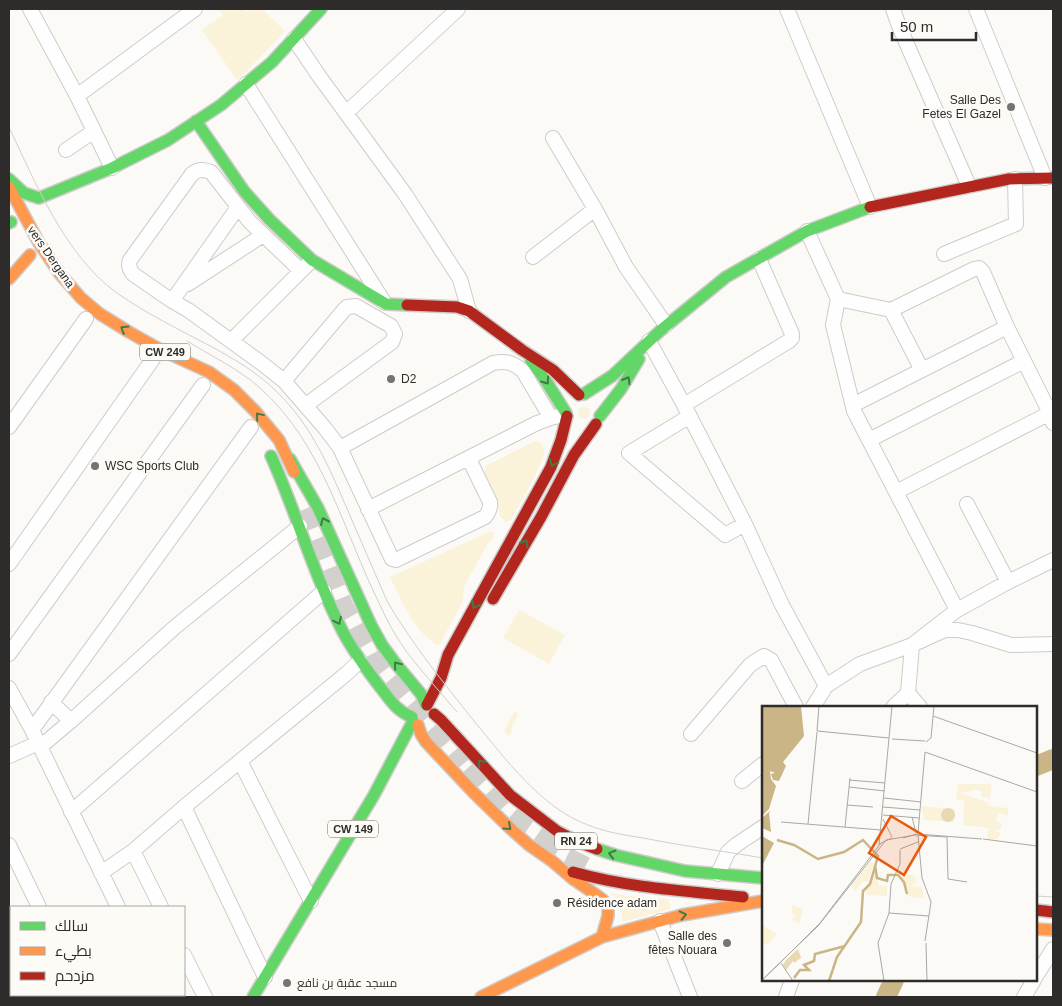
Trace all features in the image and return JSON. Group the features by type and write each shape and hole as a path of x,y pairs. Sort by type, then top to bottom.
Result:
{"main road":[{"path":"36,206 168,140 221,105 272,62 321,9"},
{"path":"196,121 244,191 269,219 312,260 386,304 447,306 468,311 553,370 582,395"},
{"path":"582,395 612,376 666,325 726,277 807,231 870,207 1009,179 1049,178"},
{"path":"9,180 36,206"},
{"name":"CW 249","path":"9,187 32,232 60,274 81,298 100,314 129,332 161,350 209,372 234,390 256,411 279,440 289,472 267,447 284,483 300,526"},
{"path":"32,232 36,206"},
{"path":"9,278 30,255"},
{"path":"522,350 546,380 572,425 579,428 592,427 598,420 624,386 649,341"},
{"path":"441,678 448,655 551,467 561,440 568,404 575,397 589,395 597,402 601,411 598,420 574,455 487,611"},
{"path":"279,440 318,508 371,625 382,645 416,687 429,708"},
{"path":"300,526 324,591 343,632 368,672 396,707 415,722 426,742"},
{"path":"490,579 501,586"},
{"path":"466,621 478,628"},
{"name":"CW 149","path":"429,708 420,705 414,708 412,714 415,722 421,726 428,725 433,720 429,708 441,678 458,661"},
{"path":"396,707 403,706 414,698 416,687"},
{"path":"396,707 402,727 402,746 419,741 426,742"},
{"name":"RN 24","path":"429,708 510,795 557,831 578,842 633,860 685,871 762,878"},
{"name":"CW 149","path":"253,997 374,795 415,722"},
{"path":"442,758 443,751 448,744 457,741 464,745"},
{"name":"RN 24","path":"426,742 483,804 527,844 600,897 606,904 609,913 609,919 602,936"},
{"name":"RN 24","path":"555,864 586,876 631,886 762,899"},
{"path":"611,866 680,875 762,878"},
{"path":"587,868 610,874 762,899"},
{"path":"481,997 602,936 706,910 762,899"},
{"path":"1037,910 1053,912"},
{"path":"1037,928 1053,930"}],"street":[{"path":"30,9 77,96 112,168"},
{"path":"77,96 195,9"},
{"path":"346,113 458,9"},
{"path":"787,9 870,207"},
{"path":"893,9 969,186"},
{"path":"976,9 1049,178"},
{"path":"294,39 405,194 460,279 468,311"},
{"path":"246,84 386,304"},
{"path":"66,150 94,131"},
{"path":"553,138 626,267 666,325"},
{"path":"301,271 238,208 210,172 200,170 192,174 130,260 129,267 133,274 188,310 260,362 284,381 306,405 340,448 390,558 396,560 485,517 489,513 490,502 469,459"},
{"path":"944,254 1016,224 1015,179"},
{"path":"172,301 238,208"},
{"path":"533,257 594,209"},
{"path":"807,231 838,299 833,325 854,410 957,610"},
{"path":"183,287 263,235"},
{"path":"745,524 725,535 629,453 790,341 792,334 759,259"},
{"path":"231,341 312,260"},
{"path":"838,299 891,310 979,268 983,272 1051,418 896,492"},
{"path":"284,381 347,307 356,306 391,326 395,334 392,342 306,405"},
{"path":"891,310 922,370"},
{"path":"9,427 88,320"},
{"path":"853,405 1007,327"},
{"path":"649,341 745,524 782,605 826,686"},
{"path":"9,564 153,359"},
{"path":"340,448 494,363 501,361 510,362 523,371 551,418"},
{"path":"869,440 1024,361"},
{"path":"9,654 203,386"},
{"path":"368,509 537,423 567,415"},
{"path":"32,730 251,427"},
{"path":"967,504 1008,582"},
{"path":"9,756 39,745 71,721 174,627 300,526"},
{"path":"894,706 908,693 912,646 957,610 1053,560"},
{"path":"71,812 324,591"},
{"path":"815,706 826,686 860,664 912,646 945,630 972,633 1011,645 1053,644"},
{"path":"692,734 750,666 764,656 770,660 795,706"},
{"path":"101,873 133,851 360,661"},
{"path":"9,688 32,730 118,906"},
{"path":"908,693 919,706"},
{"path":"51,702 71,721"},
{"path":"240,761 310,901"},
{"path":"742,781 762,765"},
{"path":"184,807 265,977"},
{"path":"718,874 728,852 762,829"},
{"path":"9,845 39,906"},
{"path":"133,851 160,906"},
{"path":"660,921 690,997"},
{"path":"1037,974 1053,949"},
{"path":"185,956 205,997"},
{"path":"786,997 792,981"},
{"path":"1024,997 1033,981"}],"shaded area":[{"path":"219,9 243,9 246,12 251,9 262,9 285,31 237,80 202,30 223,15"},
{"path":"582,407 586,407 590,413 586,419 582,419 578,415 578,411"},
{"path":"535,441 539,441 543,446 543,457 511,520 506,522 500,516 498,505 484,473 486,466"},
{"path":"491,531 494,534 493,539 487,545 464,587 463,601 440,644 437,645 415,623 390,577"},
{"path":"519,610 565,635 549,664 503,638"},
{"path":"514,712 518,716 512,726 511,734 508,736 504,731"},
{"path":"609,893 668,899 671,909 622,922 622,913 619,906"}],"waterway":[{"path":"1037,766 1053,759"},
{"path":"886,997 894,981"}],"tunnel":[{"path":"303,510 343,607 370,656 385,677 461,766"},
{"path":"470,766 506,806 556,844"},
{"path":"539,841 587,868"}],"tram line":[{"path":"9,127 41,194 67,239 82,260 99,278 140,308 238,362 270,385 289,405 310,433 326,463 387,601 397,617 417,648 451,692 511,766 539,794 571,817 594,827 673,844 762,858"},
{"path":"187,341 252,381 282,411 301,436 330,490 367,577 392,629 412,659 457,712"},
{"path":"1037,896 1053,897"}],"traffic: fast":[{"path":"9,179 24,193 39,198 112,168 168,140 221,105 272,62 321,9"},
{"path":"196,121 244,191 269,219 312,260 386,304 407,305"},
{"path":"584,394 612,376 661,330 726,277 807,231 870,207"},
{"path":"600,416 621,389 639,359"},
{"path":"531,361 566,413"},
{"path":"271,456 314,567 343,632 362,663 390,700 400,710 412,717"},
{"path":"290,459 318,508 371,625 382,645 421,694 426,705"},
{"path":"253,997 374,795 413,721"},
{"path":"597,849 685,871 762,878"}],"traffic: slow":[{"path":"9,187 39,243 60,274 81,298 100,314 129,332 161,350 209,372 234,390 255,411 279,440 294,472"},
{"path":"9,279 30,255"},
{"path":"418,725 426,742 512,830 573,879 603,900 608,908 608,916 602,937"},
{"path":"481,997 602,937 682,915 762,901"},
{"path":"1037,929 1053,930"}],"traffic: jam":[{"path":"870,207 1009,179 1053,178"},
{"path":"407,305 457,307 469,311 553,370 579,395"},
{"path":"427,705 441,678 448,655 551,467 567,416"},
{"path":"493,599 541,517 574,455 596,424"},
{"path":"434,714 510,795 557,831 597,849"},
{"path":"573,872 615,882 743,897"},
{"path":"1037,910 1053,912"}],"place":[{"name":"Salle Des Fetes El Gazel","path":"1011,107"},
{"name":"D2","path":"391,379"},
{"name":"WSC Sports Club","path":"95,466"},
{"name":"Résidence adam","path":"557,903"},
{"name":"Salle des fêtes Nouara","path":"727,943"},
{"name":"مسجد عقبة بن نافع","path":"287,983"}]}
